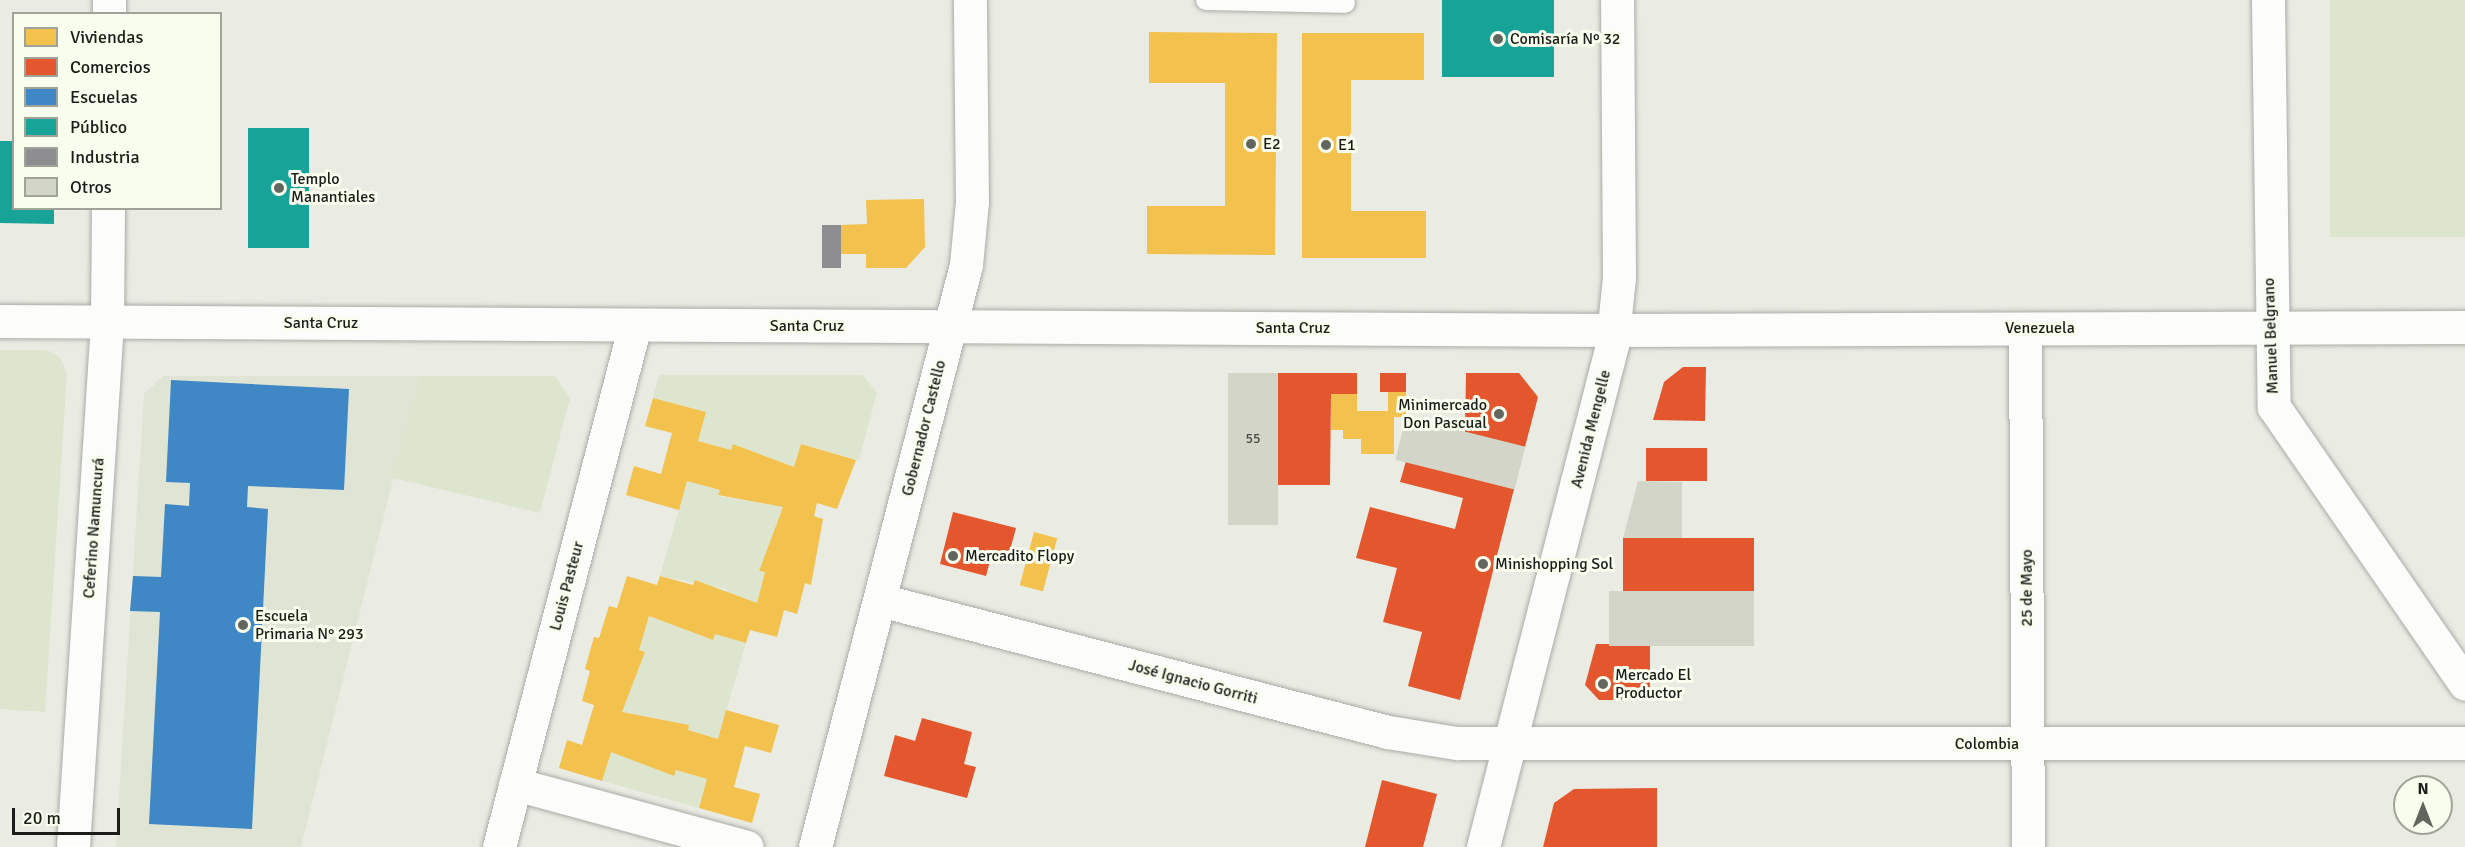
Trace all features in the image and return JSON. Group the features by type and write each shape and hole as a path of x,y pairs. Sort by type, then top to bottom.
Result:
{"street":[{"name":"Gobernador Castello","path":"816,847 951,326 970,235 970,0"},
{"name":"Avenida Mengelle","path":"1483,847 1614,330 1617,0"},
{"name":"Manuel Belgrano","path":"2268,0 2271,392 2280,420 2465,684"},
{"name":"Ceferino Namuncurá","path":"73,847 107,322 108,210"},
{"name":"Santa Cruz","path":"0,321 1614,330"},
{"name":"Louis Pasteur","path":"499,847 635,325"},
{"name":"Venezuela","path":"1614,330 2465,327"},
{"name":"25 de Mayo","path":"2025,329 2028,847"},
{"name":"José Ignacio Gorriti","path":"880,600 1388,732 1510,744"},
{"name":"Colombia","path":"1510,744 2465,743"},
{"path":"515,784 747,847"}],"lane":[{"path":"1206,0 1345,3"}],"shaded area":[{"path":"2330,0 2465,0 2465,237 2330,237"},
{"path":"0,350 47,350 60,357 67,373 45,712 0,709"},
{"path":"659,375 863,375 877,393 859,460 801,444 794,467 733,444 731,450 698,441 706,412 653,398"},
{"name":"Escuela Primaria N° 293","path":"163,376 419,376 301,847 116,847 144,394"},
{"path":"419,376 555,376 570,398 540,513 393,478"},
{"path":"687,481 720,490 718,496 783,507 759,571 765,572 757,603 726,594 727,589 660,576"},
{"path":"649,616 713,640 715,634 746,643 718,739 688,730 689,725 622,712 645,652 639,650"},
{"path":"611,752 674,776 676,770 707,779 699,808 602,781"}],"building: Viviendas":[{"name":"E2","path":"1149,32 1277,33 1275,255 1147,254 1147,206 1225,206 1225,83 1149,83"},
{"name":"E1","path":"1302,33 1424,33 1424,80 1351,80 1351,211 1426,211 1426,258 1302,258"},
{"path":"924,199 925,247 906,268 866,268 866,254 841,254 841,225 867,224 866,200"},
{"path":"1388,392 1406,392 1406,417 1394,417 1394,454 1361,454 1361,439 1343,439 1343,430 1331,430 1331,394 1357,394 1357,411 1388,411"},
{"path":"653,398 706,412 698,441 731,450 733,444 794,467 801,444 856,460 837,509 817,503 814,516 823,519 811,585 805,583 797,614 784,610 777,637 750,630 746,643 715,634 713,640 649,616 639,650 645,652 622,712 689,725 688,730 718,739 726,710 779,725 771,753 745,746 734,787 760,794 752,823 699,808 707,779 676,770 674,776 611,752 602,781 559,768 567,740 582,745 594,705 582,701 590,671 585,669 594,637 599,638 609,606 617,608 627,576 657,585 660,576 693,585 695,580 757,603 765,572 759,571 783,507 718,495 720,490 687,481 679,510 626,495 634,466 661,474 672,433 645,426"},
{"path":"1034,532 1057,538 1043,591 1020,585"}],"building: Comercios":[{"path":"1683,367 1706,367 1705,421 1653,420 1664,382"},
{"path":"1278,373 1357,373 1357,394 1331,394 1330,485 1278,485"},
{"path":"1380,373 1406,373 1406,392 1380,392"},
{"name":"Minimercado Don Pascual","path":"1466,373 1519,373 1538,397 1525,447 1465,432"},
{"path":"1646,448 1707,448 1707,481 1646,481"},
{"path":"1406,461 1514,489 1460,700 1408,686 1422,632 1383,622 1397,568 1356,558 1370,507 1455,529 1463,498 1400,482"},
{"path":"953,512 1016,528 1009,554 993,550 986,576 940,564"},
{"path":"1623,538 1754,538 1754,593 1623,593"},
{"path":"1596,644 1650,644 1650,700 1599,700 1585,685"},
{"path":"922,718 972,732 964,764 976,767 967,798 884,776 895,735 915,741"},
{"path":"1382,780 1437,794 1423,847 1365,847"},
{"path":"1657,788 1657,847 1543,847 1554,803 1574,789"}],"building: Escuelas":[{"path":"171,380 349,389 344,490 248,486 247,507 268,509 252,829 149,824 160,612 130,611 133,576 161,577 165,504 189,506 190,483 166,482"}],"building: Público":[{"name":"Comisaría Nº 32","path":"1442,0 1554,0 1554,77 1442,77"},
{"name":"Templo Manantiales","path":"248,128 309,128 309,248 248,248"},
{"path":"0,141 12,141 12,210 54,210 54,224 0,223"}],"building: Industria":[{"path":"822,225 841,225 841,268 822,268"}],"building: Otros":[{"path":"1228,373 1278,373 1278,525 1228,525"},
{"path":"1406,417 1525,447 1515,489 1395,460"},
{"path":"1638,481 1682,482 1682,538 1623,538"},
{"path":"1609,591 1754,591 1754,646 1609,646"}],"place":[{"name":"Comisaría Nº 32","path":"1498,39"},
{"name":"E2","path":"1251,144"},
{"name":"E1","path":"1326,145"},
{"name":"Templo Manantiales","path":"279,188"},
{"name":"Minimercado Don Pascual","path":"1499,414"},
{"name":"Mercadito Flopy","path":"953,556"},
{"name":"Minishopping Sol","path":"1483,564"},
{"name":"Escuela Primaria N° 293","path":"243,625"},
{"name":"Mercado El Productor","path":"1603,684"}]}
